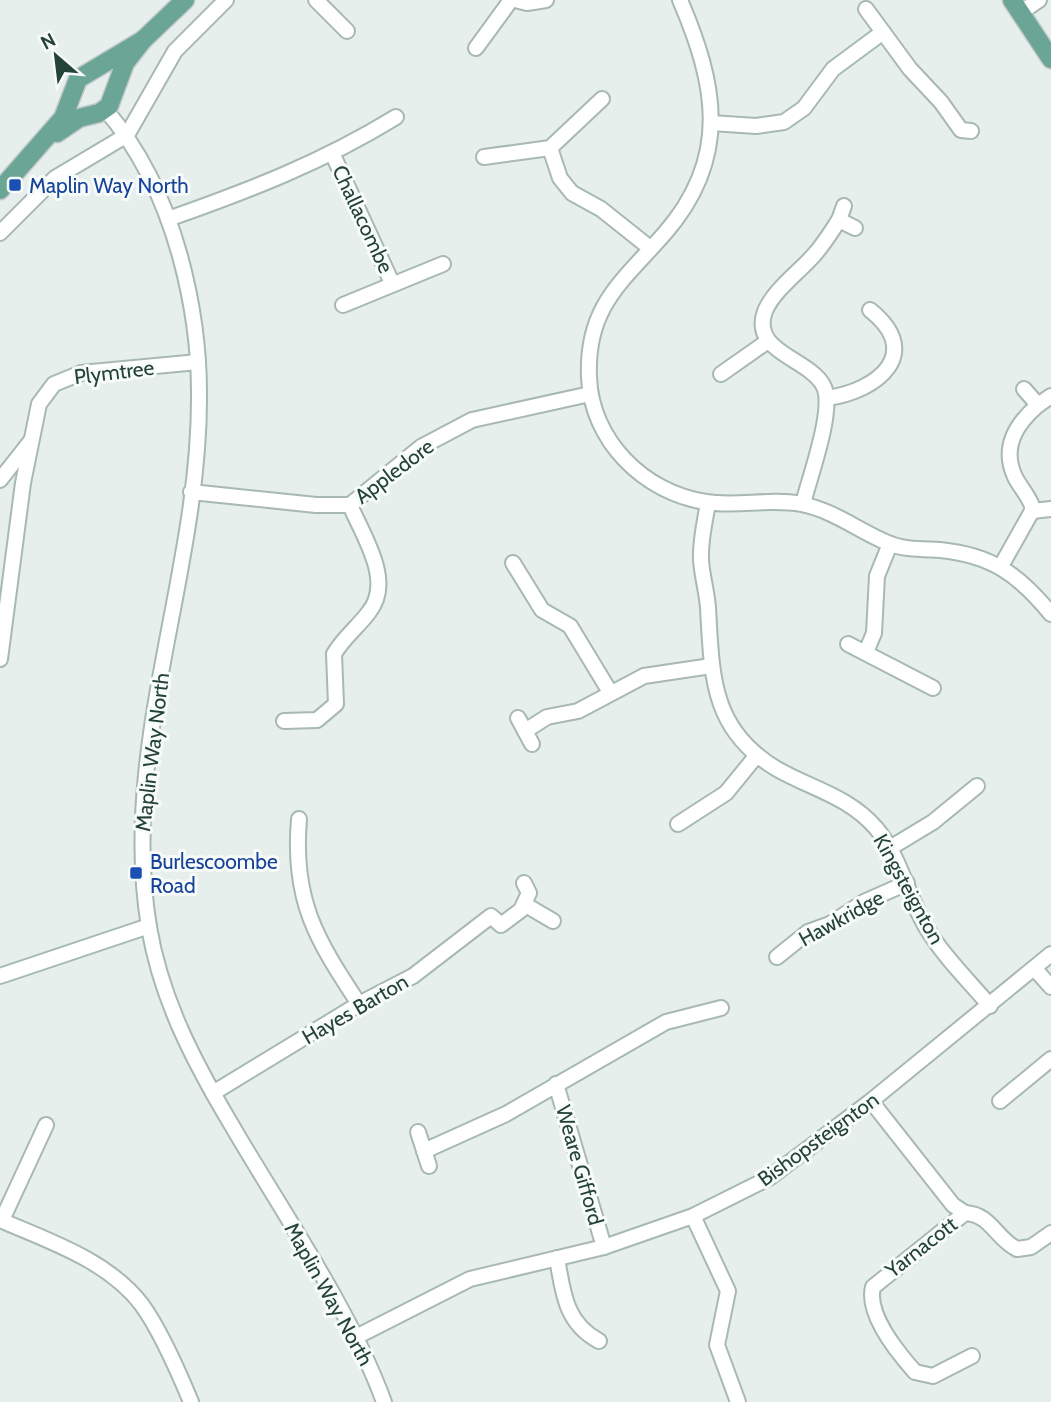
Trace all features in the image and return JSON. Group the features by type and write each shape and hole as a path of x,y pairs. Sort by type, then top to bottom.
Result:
{"main road":[{"path":"43,144 79,118 99,112 113,93 125,62 143,40 185,0"},
{"path":"1016,7 1051,59"},
{"path":"0,190 63,118 78,79 143,40"},
{"path":"87,74 105,77 113,93"},
{"path":"72,92 75,105 99,112"}],"street":[{"path":"0,233 55,178 127,135 175,51 226,0"},
{"path":"316,0 346,31"},
{"path":"476,48 513,0 527,3 545,0"},
{"path":"680,0 703,56 709,81 711,123 703,167 692,194 680,213 613,288 599,313 590,345 590,394 603,430 634,468 662,488 708,503 803,504 827,512 890,544 965,554 1000,566 1023,582 1051,614"},
{"path":"1016,7 1039,0"},
{"path":"866,9 961,130 971,131"},
{"path":"711,123 755,126 784,122 804,108 833,69 883,32"},
{"path":"484,157 550,148 602,99"},
{"name":"Maplin Way North","path":"99,112 127,135 147,170 168,219 186,281 198,362 198,431 191,492 148,746 143,803 142,860 149,926 170,1008 213,1093 356,1337 384,1402"},
{"name":"Challacombe","path":"168,219 243,193 333,155 396,117"},
{"path":"550,148 560,177 572,193 601,209 650,248"},
{"name":"Challacombe","path":"333,155 392,283"},
{"path":"803,504 827,398 816,375 780,353 768,341 763,325 768,305 817,253 842,213 855,228"},
{"name":"Challacombe","path":"343,305 443,264"},
{"path":"827,398 871,384 892,360 895,346 891,331 870,310"},
{"path":"721,374 731,356 768,341"},
{"name":"Plymtree","path":"0,656 23,483 39,404 54,384 68,376 198,362"},
{"path":"1024,388 1038,405"},
{"name":"Appledore","path":"191,492 316,505 350,505 421,447 472,420 590,394"},
{"path":"1000,566 1032,511 1030,500 1015,477 1010,450 1017,425 1051,396"},
{"name":"Plymtree","path":"23,483 2,477 31,441"},
{"name":"Kingsteignton","path":"708,503 701,559 708,604 713,685 722,711 735,732 757,755 791,776 847,802 876,828 890,848 926,927 990,1006"},
{"path":"284,721 317,720 335,704 334,654 372,609 379,593 379,577 350,505"},
{"path":"1032,511 1051,509"},
{"path":"866,652 874,633 877,576 890,544"},
{"path":"513,563 542,610 570,626 610,692"},
{"path":"848,644 933,688"},
{"path":"525,731 547,717 578,711 610,692 657,672 711,666"},
{"path":"678,824 726,793 757,755"},
{"path":"890,848 933,822 976,786"},
{"path":"299,820 296,859 307,913 328,958 359,1004"},
{"path":"524,883 529,893 524,904 553,920"},
{"name":"Hawkridge","path":"777,957 808,932 830,924 864,901 907,883"},
{"name":"Hayes Barton","path":"213,1093 359,1004 413,976 491,916 501,925 524,904"},
{"path":"0,976 149,926"},
{"name":"Bishopsteignton","path":"356,1337 470,1279 604,1247 694,1216 769,1178 871,1101 1051,954"},
{"path":"1035,969 1051,987"},
{"name":"Weare Gifford","path":"424,1150 474,1130 666,1022 722,1008"},
{"path":"1000,1101 1051,1059"},
{"name":"Weare Gifford","path":"556,1084 604,1247"},
{"name":"Yarnacott","path":"871,1101 953,1205 965,1213 984,1218 1004,1241 1017,1249 1031,1247 1051,1233"},
{"path":"46,1125 1,1220 81,1256 135,1298 151,1322 191,1402"},
{"path":"418,1132 429,1166"},
{"name":"Yarnacott","path":"965,1213 877,1281 871,1301 876,1314 915,1373 933,1376 972,1356"},
{"path":"694,1216 728,1291 717,1345 738,1402"},
{"path":"557,1258 570,1314 583,1332 599,1341"}],"place":[{"name":"Maplin Way North","path":"15,185"},
{"name":"Burlescoombe Road","path":"136,873"}]}
